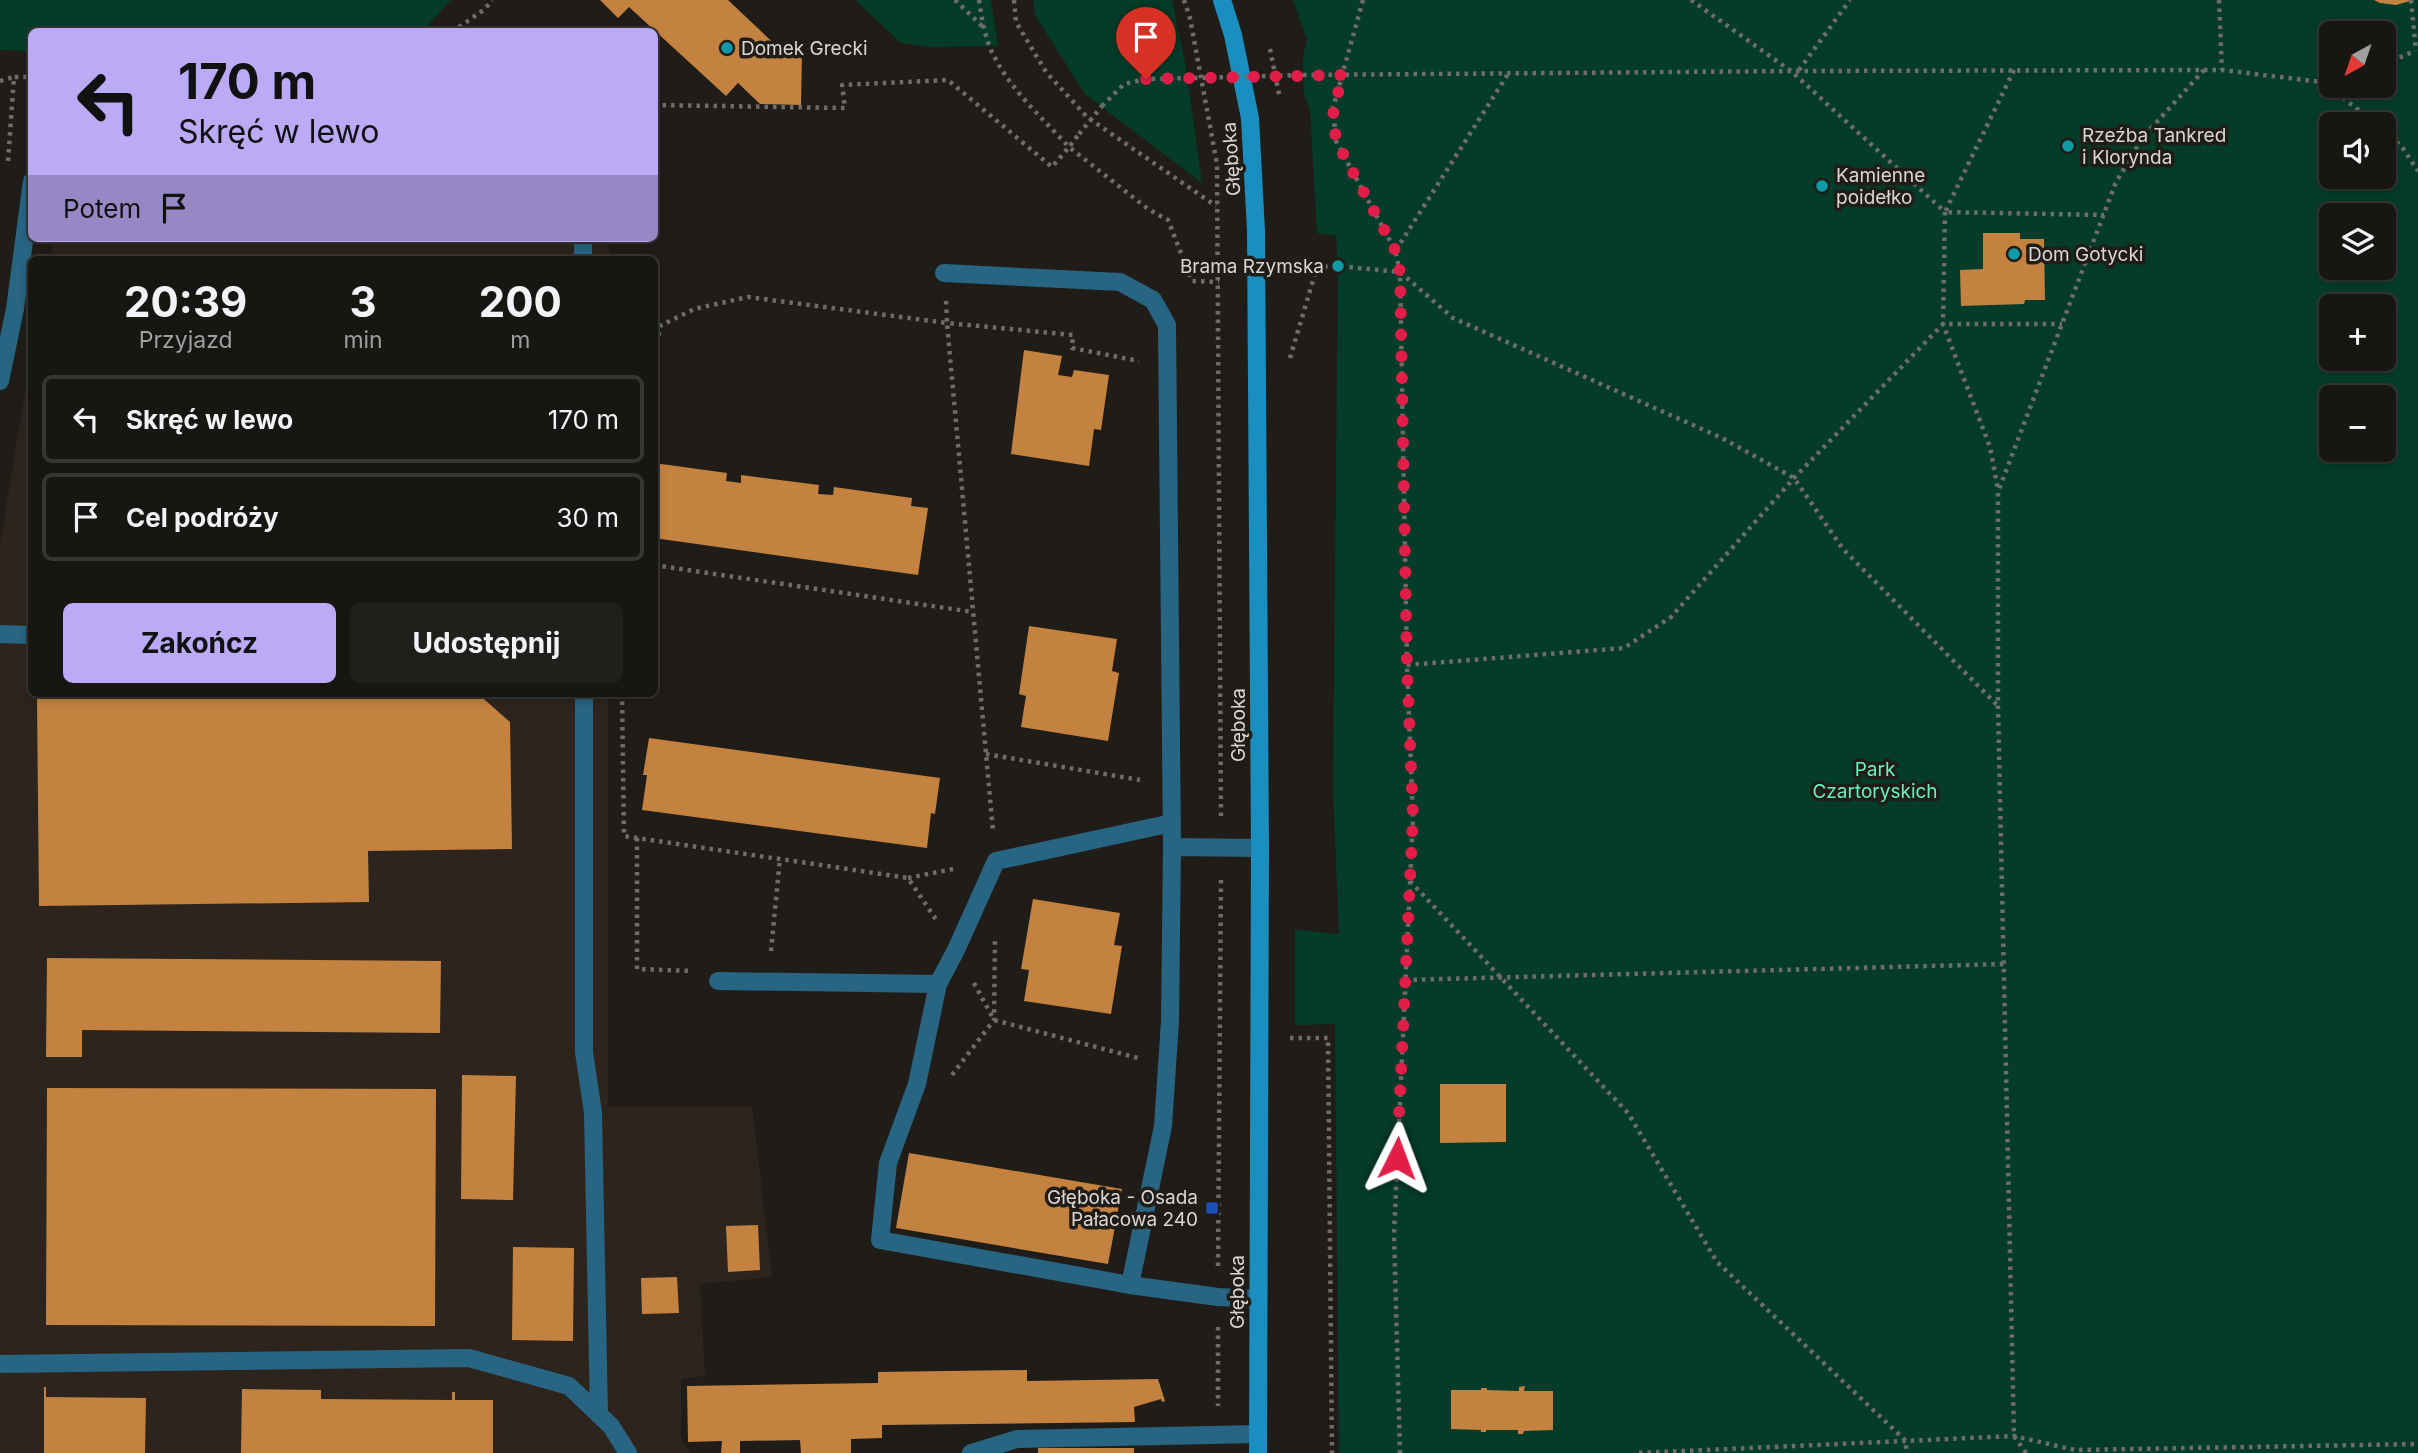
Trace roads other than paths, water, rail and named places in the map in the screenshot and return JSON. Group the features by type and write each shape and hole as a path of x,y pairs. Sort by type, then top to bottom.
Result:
{"main road":[{"name":"Głęboka","path":"1222,0 1233,35 1250,118 1256,231 1260,848 1258,1453"}],"street":[{"path":"0,381 15,309 28,211"},
{"path":"944,273 1120,282 1153,300 1167,324 1172,823 1170,1021 1163,1126 1130,1285"},
{"path":"0,634 28,635"},
{"path":"583,697 584,1052 593,1113 599,1415"},
{"path":"1172,823 996,861 938,984 917,1084 888,1163 880,1240 1130,1285 1217,1297 1258,1298"},
{"path":"1172,847 1260,848"},
{"path":"718,981 938,984"},
{"path":"0,1364 469,1358 569,1386 611,1426 628,1453"},
{"path":"971,1453 1017,1440 1258,1434"}],"place":[{"name":"Domek Grecki","path":"727,48"},
{"name":"Rzeźba Tankred i Klorynda","path":"2068,146"},
{"name":"Kamienne poidełko","path":"1822,186"},
{"name":"Dom Gotycki","path":"2014,254"},
{"name":"Brama Rzymska","path":"1338,266"},
{"name":"Głęboka - Osada Pałacowa 240","path":"1212,1208"}],"park label":[{"name":"Park Czartoryskich","path":"1875,780"}]}
